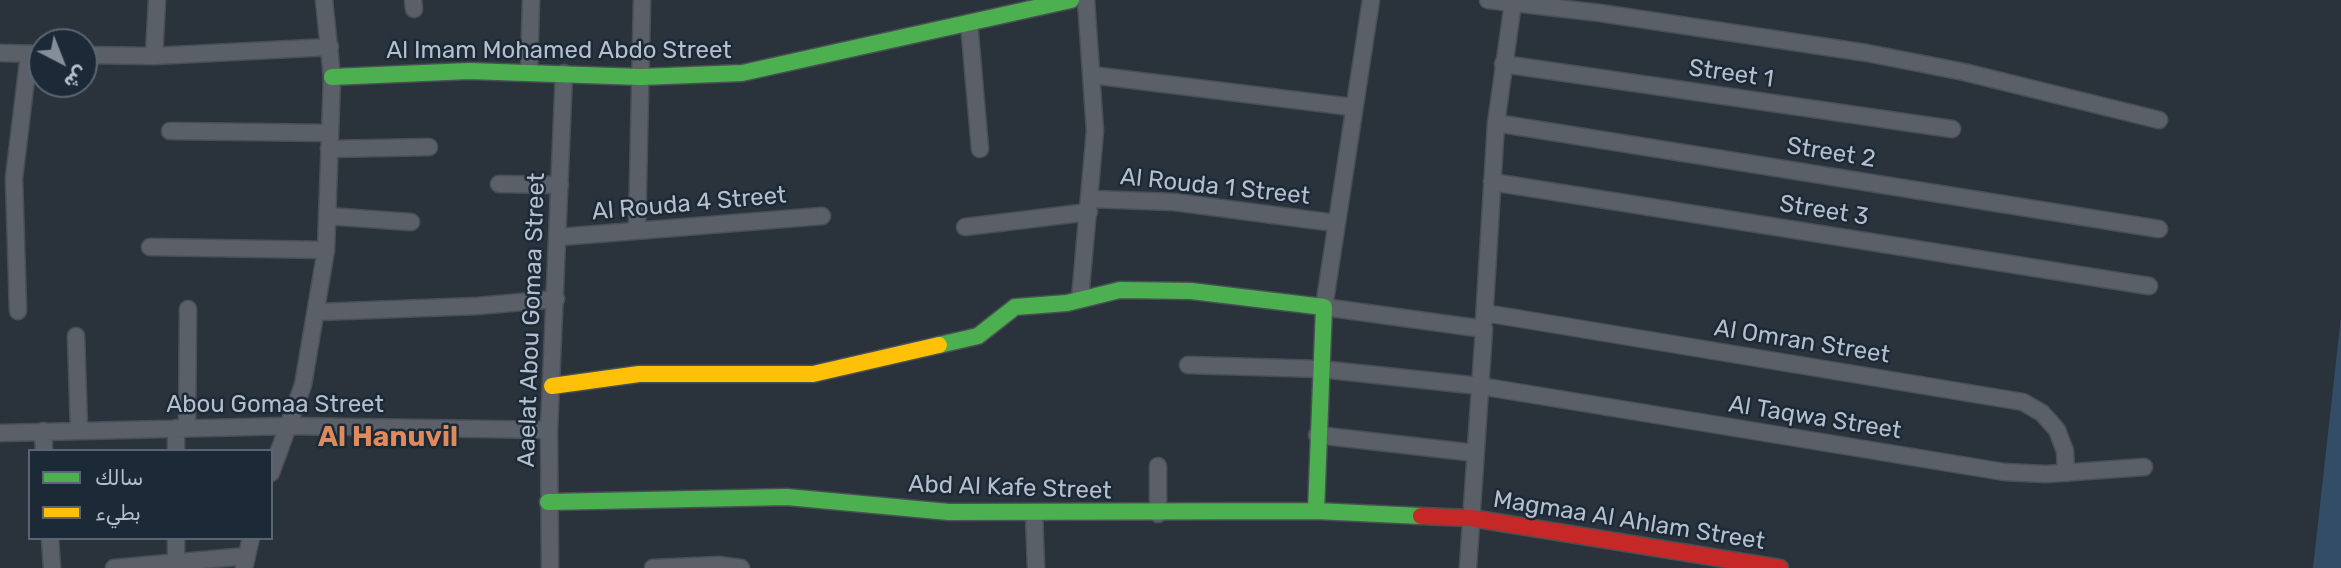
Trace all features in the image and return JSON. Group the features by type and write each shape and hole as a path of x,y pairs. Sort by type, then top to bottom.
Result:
{"street":[{"path":"155,56 157,0"},
{"path":"273,468 303,385 326,250 332,77 324,0"},
{"path":"529,72 531,0"},
{"path":"637,230 642,0"},
{"name":"Al Imam Mohamed Abdo Street","path":"332,77 469,71 641,77 717,75 765,69 1071,0"},
{"path":"1080,299 1095,131 1086,0"},
{"path":"1316,511 1324,307 1352,107 1371,0"},
{"path":"1488,0 1755,34 1867,53 1964,72 2160,120"},
{"path":"1468,568 1496,123 1514,3"},
{"path":"969,23 980,149"},
{"path":"98,55 155,56 330,47"},
{"path":"0,52 28,54"},
{"name":"Street 1","path":"1503,64 1952,130"},
{"name":"Aaelat Abou Gomaa Street","path":"550,568 550,430 564,73"},
{"path":"1091,75 1352,107"},
{"path":"18,311 14,178 28,98"},
{"name":"Street 2","path":"1496,123 2159,229"},
{"path":"170,131 429,147"},
{"name":"Street 3","path":"1492,182 2149,286"},
{"path":"499,184 561,185"},
{"name":"Al Rouda 1 Street","path":"965,227 1090,205 1174,202 1335,223"},
{"path":"327,216 411,222"},
{"name":"Al Rouda 4 Street","path":"559,237 822,216"},
{"path":"150,247 326,250"},
{"path":"552,386 639,374 813,374 978,336 1015,307 1080,299 1120,290 1191,291 1324,307"},
{"path":"317,312 477,306 556,299"},
{"name":"Al Omran Street","path":"1324,307 1484,321 2023,402 2042,413 2057,430 2065,451 2066,473"},
{"path":"176,449 181,428 188,309"},
{"path":"76,336 79,429"},
{"name":"Al Taqwa Street","path":"1188,365 1320,369 1480,386 2004,472 2066,473 2144,467"},
{"name":"Abou Gomaa Street","path":"0,433 289,426 550,430"},
{"path":"43,431 44,449"},
{"path":"1317,435 1475,453"},
{"path":"1158,466 1158,514"},
{"name":"Abd Al Kafe Street","path":"548,502 787,497 949,512 1158,514 1316,511 1471,518"},
{"path":"1034,514 1036,568"},
{"name":"Magmaa Al Ahlam Street","path":"1471,518 1780,568"},
{"path":"50,540 52,568"},
{"path":"176,540 176,561"},
{"path":"114,568 176,561 245,562 250,540"},
{"path":"653,568 718,565 741,568"}],"water":[{"path":"2341,317 2341,568 2313,568"}],"traffic: fast":[{"path":"332,77 469,71 641,77 742,73 1071,0"},
{"path":"939,345 978,336 1015,307 1067,303 1120,290 1191,291 1324,307 1316,511"},
{"path":"548,502 787,497 949,512 1316,511 1421,516"}],"traffic: slow":[{"path":"552,386 639,374 813,374 939,345"}],"traffic: jam":[{"path":"1421,516 1471,518 1780,568"}],"district":[{"name":"Al Hanuvil","path":"388,438"}]}
